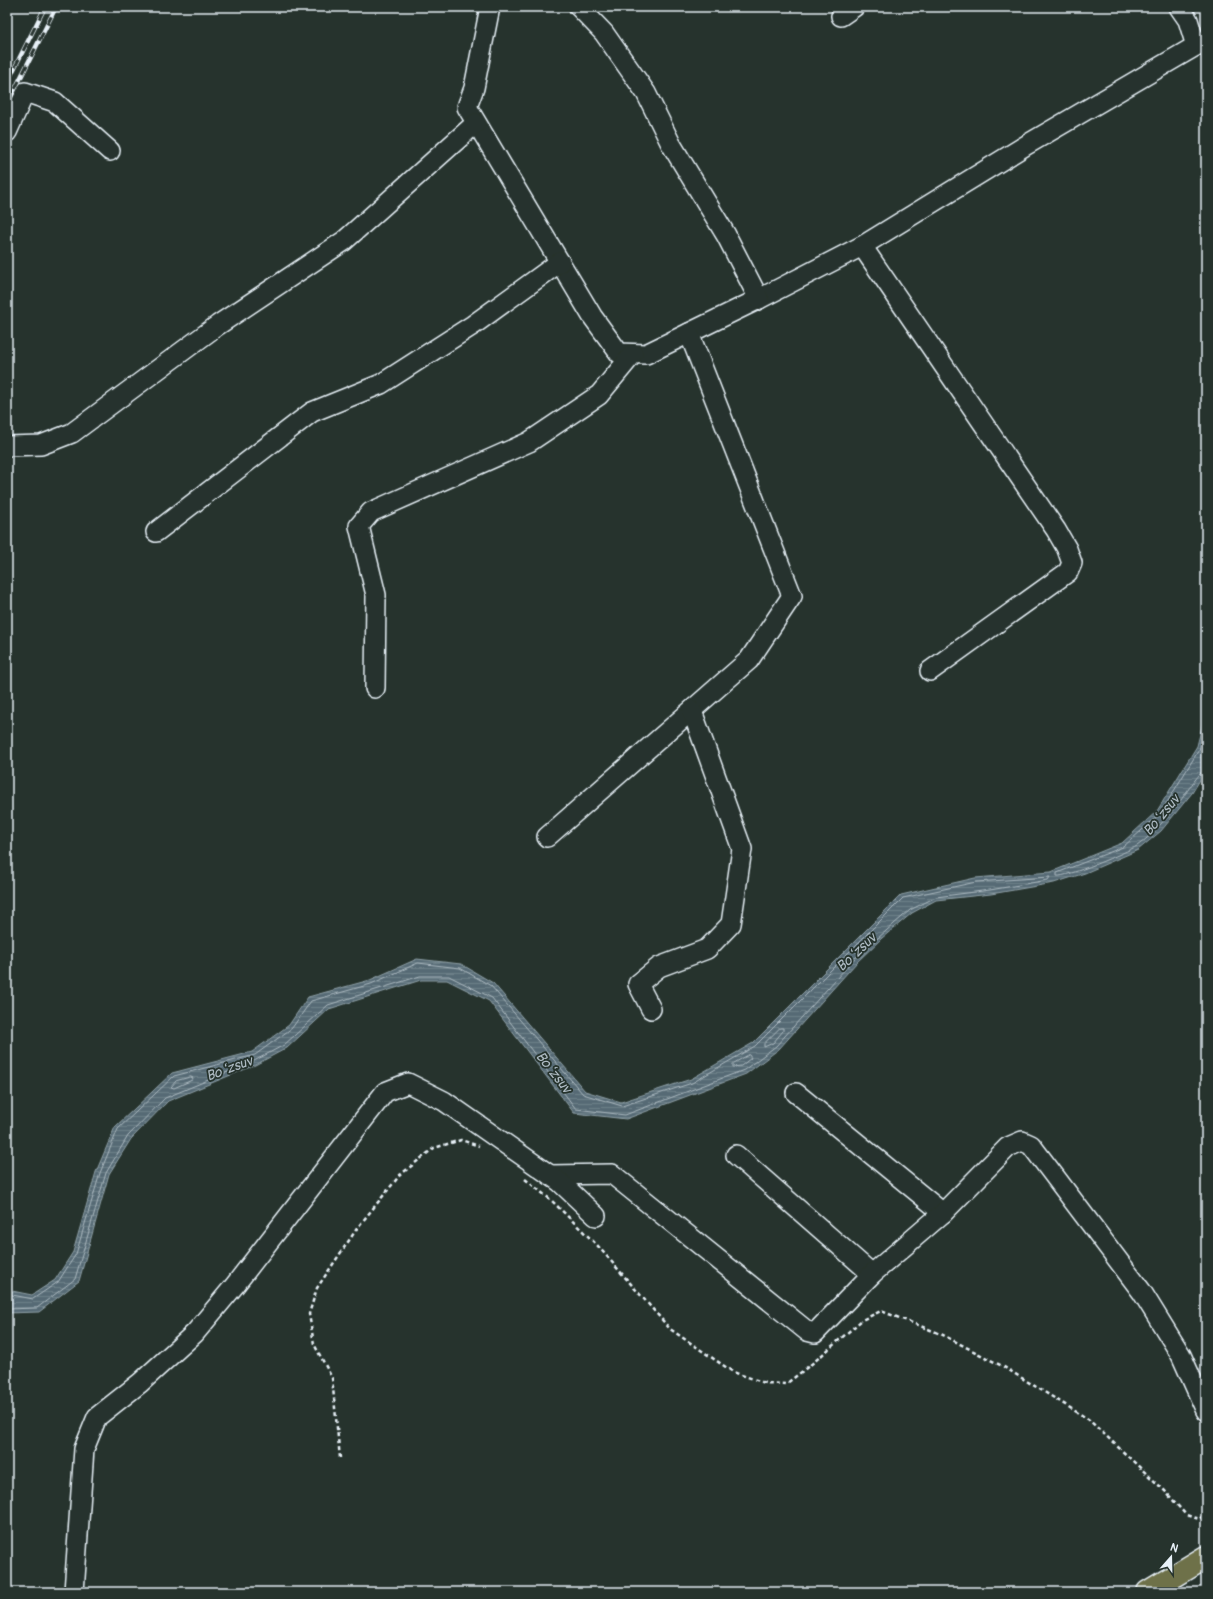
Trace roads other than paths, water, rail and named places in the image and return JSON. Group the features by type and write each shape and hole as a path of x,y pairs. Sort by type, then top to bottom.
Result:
{"main road":[{"path":"1148,1592 1206,1557"}],"street":[{"path":"490,7 474,88 467,107 592,316 619,353 633,354 646,354 759,299 862,246 1028,144 1201,43 1179,7"},
{"path":"579,7 604,33 646,93 670,144 726,235 759,299"},
{"path":"7,132 25,92 55,102 110,151"},
{"path":"7,446 41,445 72,434 218,325 344,241 476,123"},
{"path":"862,246 1056,530 1067,549 1072,563 1068,572 930,670"},
{"path":"156,532 312,412 381,384 473,325 560,262"},
{"path":"547,837 692,711 748,660 792,596 689,333"},
{"path":"375,688 376,595 359,526 371,512 528,442 599,396 633,354"},
{"path":"651,1009 638,984 659,967 707,949 731,924 742,849 692,711"},
{"path":"74,1592 84,1450 97,1417 140,1383 195,1333 235,1285 385,1092 408,1083 444,1101 550,1175 596,1216"},
{"path":"796,1093 944,1212"},
{"path":"550,1175 612,1174 807,1332 815,1333 872,1274 944,1212 1008,1147 1022,1141 1031,1145 1142,1292 1181,1355 1206,1411"},
{"path":"736,1154 872,1274"}],"water":[{"name":"Boʻzsuv","path":"1206,710 1206,770 1192,793 1161,831 1138,850 1085,873 1054,883 991,894 936,900 912,913 882,938 857,962 779,1049 746,1074 626,1119 574,1113 489,1001 447,980 421,980 329,1009 287,1048 255,1065 168,1101 131,1139 109,1174 79,1281 39,1312 7,1313 7,1290 32,1295 55,1280 73,1252 96,1172 115,1127 172,1073 252,1052 289,1025 308,997 370,980 417,959 461,964 493,983 585,1091 621,1102 691,1079 753,1043 901,895 975,878 1051,872 1122,843 1157,811 1197,746"}],"railway":[{"path":"7,83 45,7"},
{"path":"7,105 56,7"}]}
